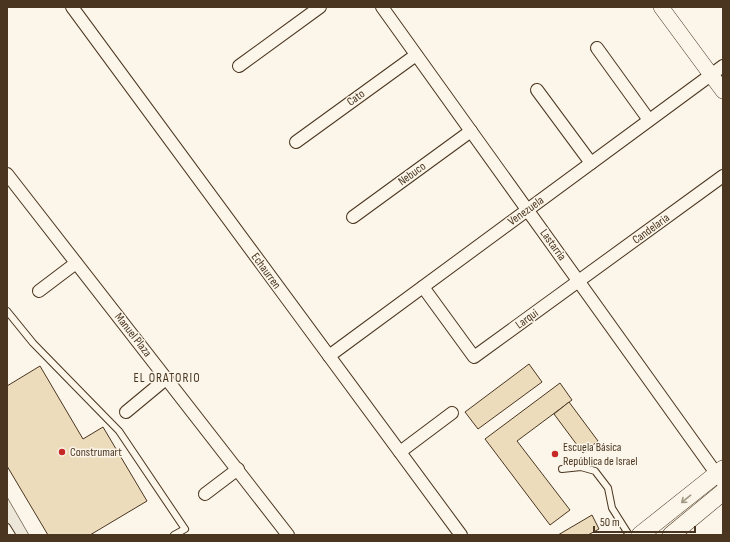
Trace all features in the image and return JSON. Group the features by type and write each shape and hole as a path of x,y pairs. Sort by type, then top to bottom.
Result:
{"main road":[{"path":"640,535 721,476"},
{"path":"671,535 723,492"}],"street":[{"name":"Echaurren","path":"72,7 461,535"},
{"path":"239,66 320,7"},
{"name":"Lastarria","path":"382,7 527,210 721,476"},
{"path":"661,7 717,70 723,91"},
{"path":"597,48 649,120"},
{"name":"Cato","path":"296,142 416,55"},
{"name":"Venezuela","path":"329,356 717,70"},
{"path":"537,90 591,163"},
{"name":"Nebuco","path":"353,217 471,131"},
{"name":"Manuel Plaza","path":"7,174 288,535"},
{"name":"Candelaria","path":"579,281 723,176"},
{"path":"39,291 76,263"},
{"name":"Larqui","path":"423,287 474,358 579,281"},
{"path":"126,412 167,378"},
{"path":"400,452 452,413"},
{"path":"205,494 238,469"}],"lane":[{"path":"7,311 33,344 119,431 185,529 174,535"},
{"path":"562,469 581,467 595,471 608,488 612,508 629,535"},
{"path":"7,527 12,535"}],"shaded area":[{"path":"7,497 29,535 7,535"}],"building":[{"path":"529,364 542,382 478,429 465,412"},
{"name":"Construmart","path":"40,366 83,439 103,427 147,501 90,535 48,535 7,466 7,386"},
{"path":"560,383 572,400 517,441 570,510 550,525 485,439"},
{"path":"569,402 598,441 583,453 554,414"},
{"path":"592,515 599,529 588,535 558,535"}],"place":[{"name":"Construmart","path":"62,452"},
{"name":"Escuela Básica República de Israel","path":"555,454"}],"district":[{"name":"EL ORATORIO","path":"167,378"}]}
